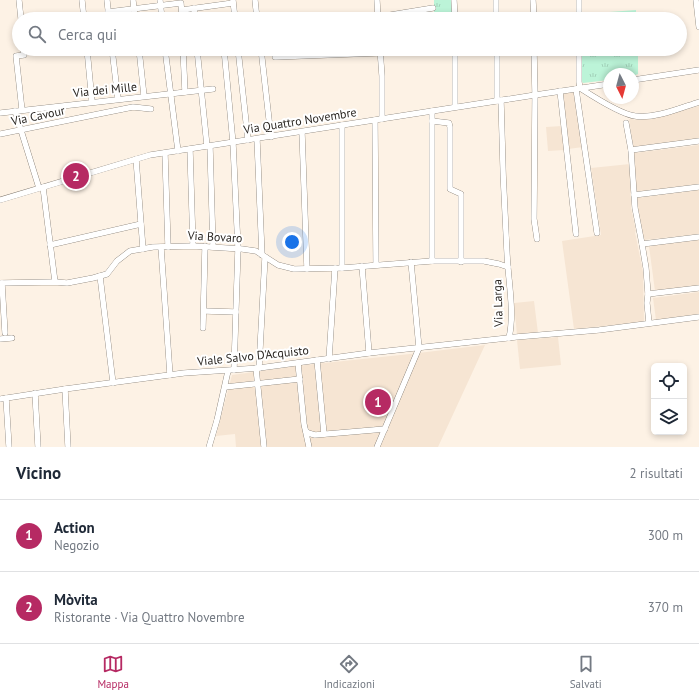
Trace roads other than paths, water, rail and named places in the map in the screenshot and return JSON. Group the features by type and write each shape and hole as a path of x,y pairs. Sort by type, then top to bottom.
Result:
{"street":[{"path":"19,0 20,12"},
{"path":"82,0 83,12"},
{"path":"107,0 108,12 160,3 181,3 182,10 233,2 234,12"},
{"path":"133,0 135,12"},
{"path":"202,0 203,7"},
{"path":"255,0 256,12"},
{"path":"377,0 378,12"},
{"path":"454,0 455,12"},
{"path":"496,0 496,12"},
{"path":"533,0 534,12"},
{"path":"579,0 580,12"},
{"path":"696,0 699,27"},
{"path":"194,8 194,12"},
{"path":"411,12 433,8"},
{"path":"16,56 22,110"},
{"path":"88,56 92,102"},
{"path":"113,56 118,99"},
{"path":"140,56 144,96"},
{"path":"166,56 178,151"},
{"path":"183,56 185,92"},
{"path":"198,56 209,146 214,247"},
{"path":"209,447 225,386 231,370 236,312 238,248 233,142 225,56"},
{"path":"239,56 248,140"},
{"path":"262,56 271,137"},
{"path":"275,57 292,56"},
{"path":"376,265 378,119 382,76 380,56"},
{"path":"455,56 455,107"},
{"name":"Via Larga","path":"497,56 504,205 512,319 509,338 599,330 699,317"},
{"path":"534,56 534,219 537,239"},
{"path":"579,56 578,88 597,233"},
{"path":"639,79 699,70"},
{"name":"Via Quattro Novembre","path":"0,200 150,155 499,101 535,94 603,85"},
{"path":"578,88 625,113 635,116 654,115 699,102"},
{"name":"Via dei Mille","path":"0,113 213,89"},
{"path":"560,91 576,234"},
{"name":"Via Cavour","path":"0,134 133,107 151,109"},
{"path":"15,111 41,187 55,282"},
{"path":"432,111 432,261"},
{"path":"432,122 446,122 449,123 450,127 450,189 461,194 461,262"},
{"path":"626,123 631,150 635,208 646,268 649,323"},
{"path":"342,125 342,268"},
{"path":"302,132 307,269"},
{"path":"256,139 264,256 258,368 258,384 264,447"},
{"path":"631,150 699,141"},
{"path":"190,149 193,246"},
{"path":"165,153 168,247"},
{"path":"136,159 143,249"},
{"path":"634,195 699,187"},
{"path":"50,245 141,224"},
{"path":"642,244 699,237"},
{"path":"203,328 205,246"},
{"name":"Via Bovaro","path":"1,283 67,283 100,276 107,274 117,261 130,251 160,247 205,246 238,248 256,251 278,265 294,269 342,268 432,261 484,261 508,267"},
{"path":"160,247 170,375"},
{"path":"377,447 418,348 411,262"},
{"path":"362,266 369,354"},
{"path":"329,359 335,268"},
{"path":"100,276 113,382"},
{"path":"1,283 5,333"},
{"path":"648,294 699,288"},
{"path":"204,311 236,312"},
{"path":"0,338 12,338"},
{"name":"Viale Salvo D'Acquisto","path":"3,398 184,373 258,368 509,338"},
{"path":"317,360 324,434"},
{"path":"298,363 308,444"},
{"path":"225,386 300,379"},
{"path":"65,389 68,447"},
{"path":"34,393 38,447"},
{"path":"3,398 9,447"},
{"path":"306,431 315,435 384,429"},
{"path":"308,444 311,437 315,435"}],"place":[{"name":"Mòvita","path":"76,176"},
{"name":"Action","path":"378,402"}]}
